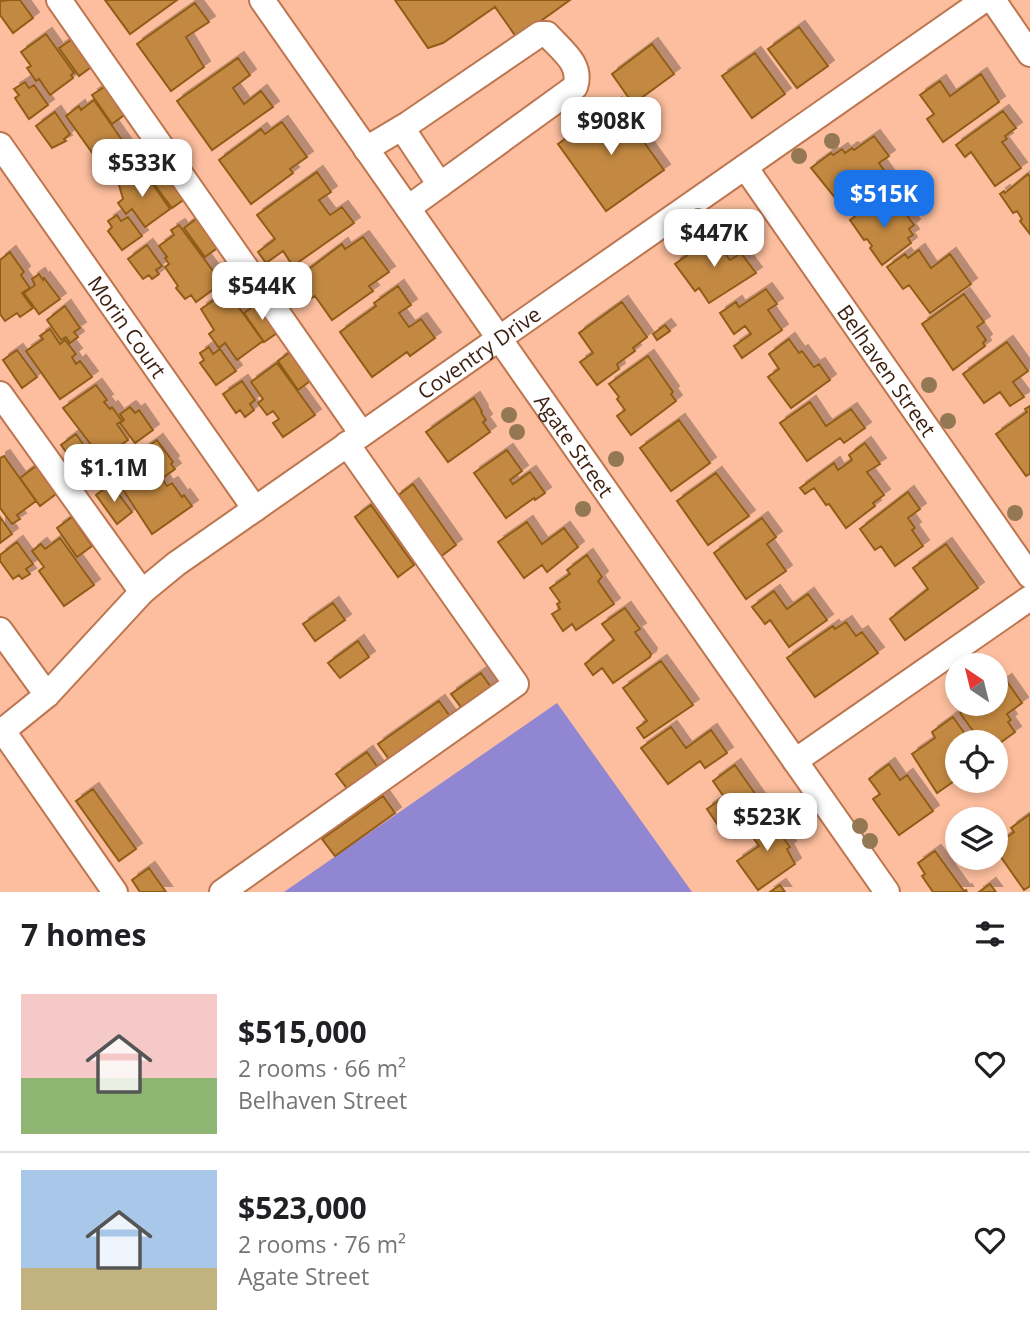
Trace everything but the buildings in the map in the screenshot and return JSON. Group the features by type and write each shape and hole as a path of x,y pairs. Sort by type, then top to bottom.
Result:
{"street":[{"path":"59,0 516,684 222,892"},
{"name":"Agate Street","path":"262,0 887,892"},
{"name":"Coventry Drive","path":"1,732 47,695 142,592 176,564 984,0"},
{"path":"993,0 1030,54"},
{"path":"366,149 402,128 540,34 547,34 576,66 578,78 575,87 408,208"},
{"path":"402,128 440,185"},
{"name":"Morin Court","path":"0,145 255,509"},
{"name":"Belhaven Street","path":"745,167 1030,576"},
{"path":"0,394 142,592"},
{"path":"795,761 1030,597"},
{"path":"0,630 47,695"},
{"path":"1,732 115,892"}],"shaded area":[{"path":"557,703 692,892 284,892"}]}
